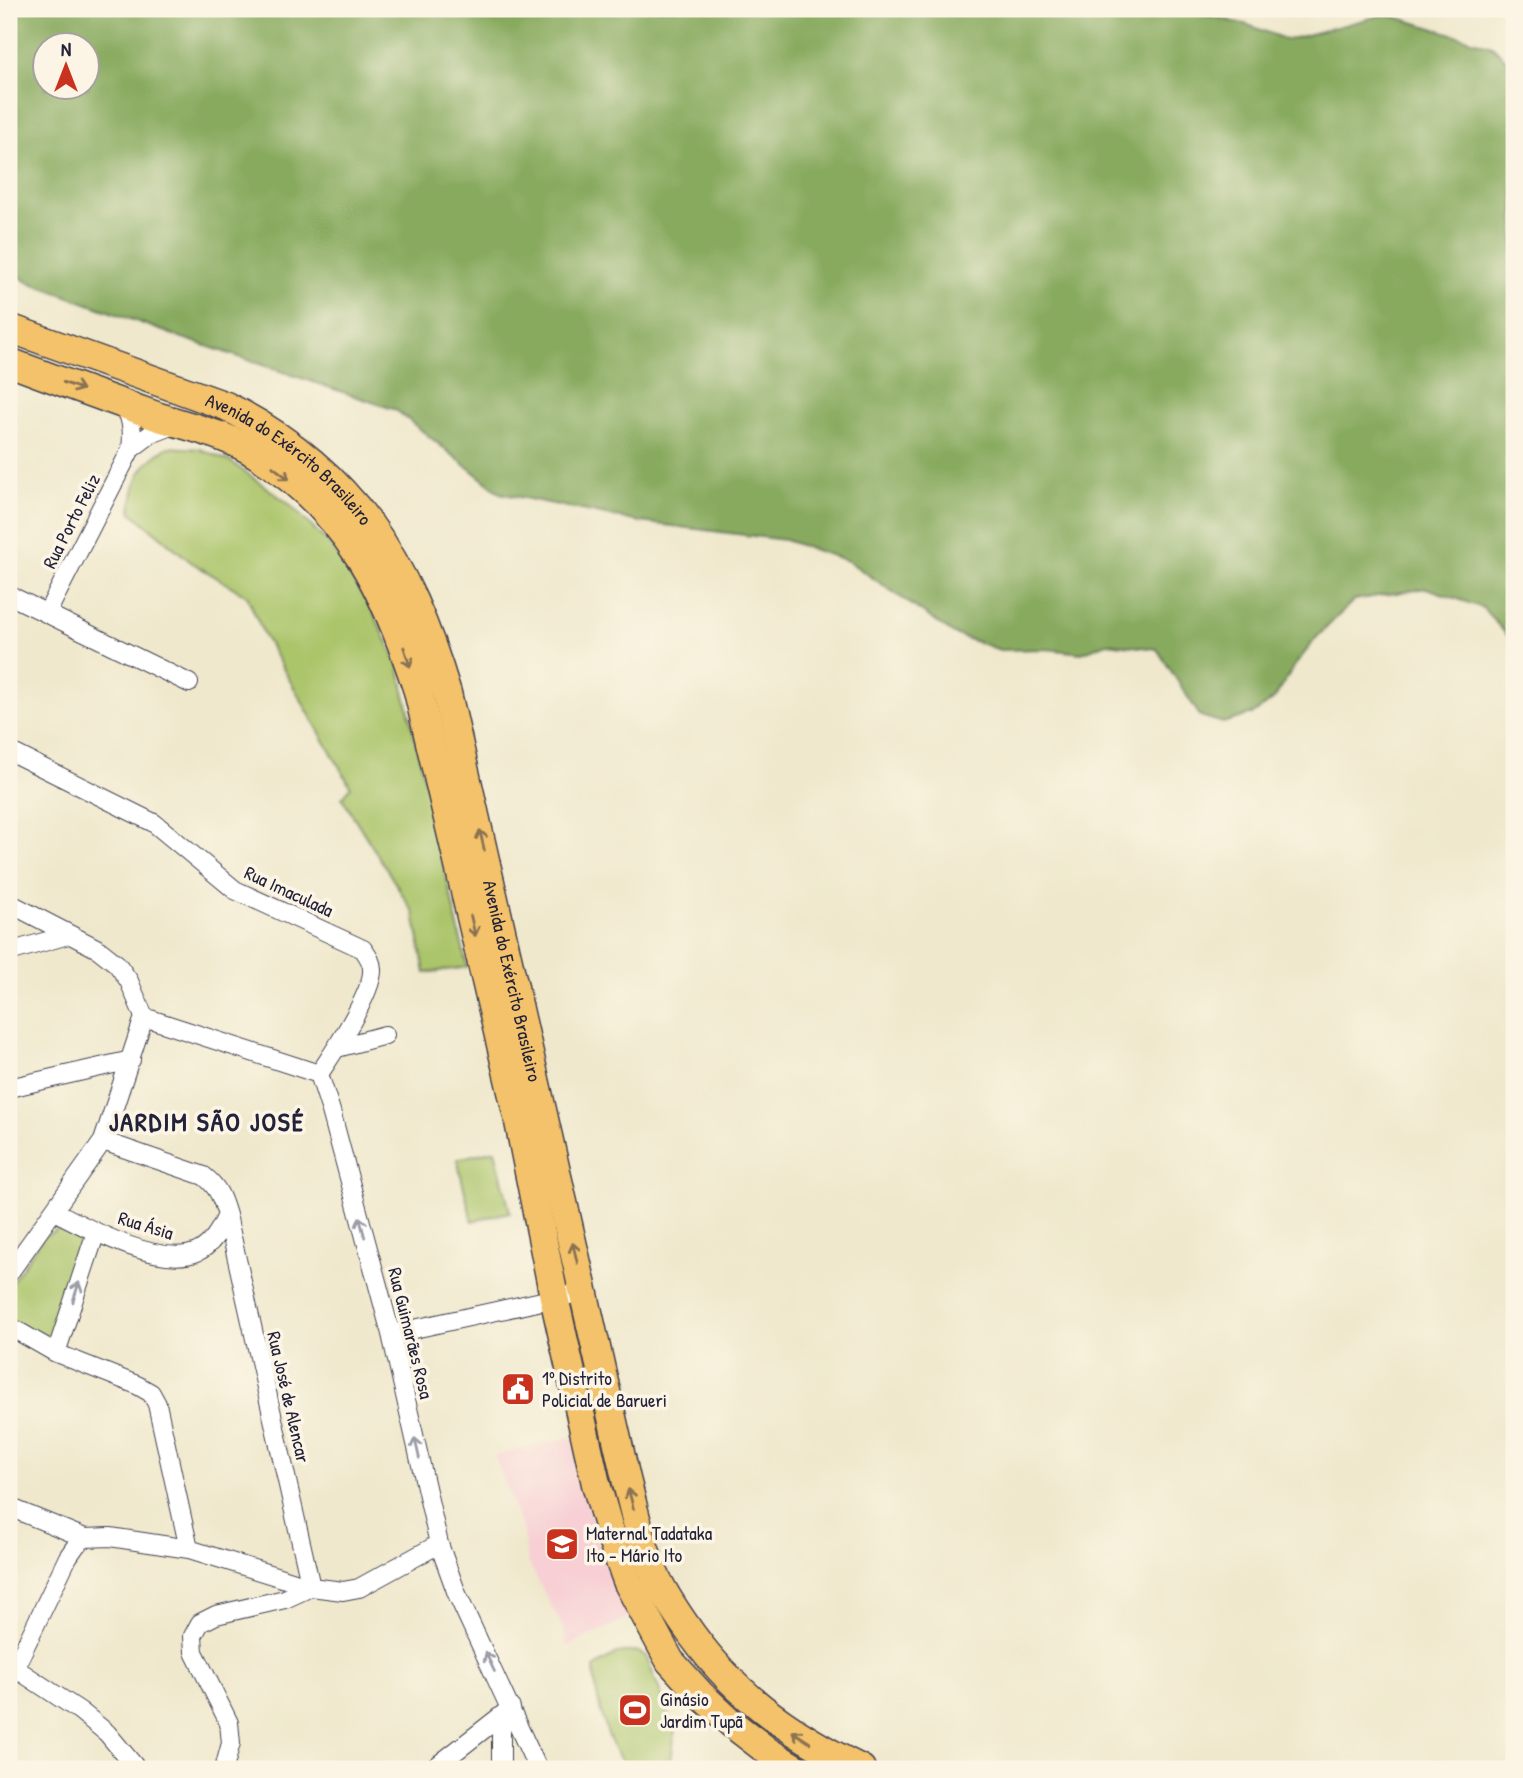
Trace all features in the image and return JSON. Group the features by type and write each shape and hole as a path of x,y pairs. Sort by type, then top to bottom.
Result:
{"main road":[{"name":"Avenida do Exército Brasileiro","path":"9,328 226,406 247,417 296,449 332,482 370,523 396,562 432,643 447,693 583,1292 650,1563 670,1603 695,1640 741,1692 817,1747 861,1769"},
{"name":"Avenida do Exército Brasileiro","path":"9,362 124,405 213,432 257,454 324,508 355,548 383,597 418,691 515,1104 596,1484 613,1543 628,1583 670,1661 700,1694 740,1731 796,1769"},
{"path":"213,432 247,417"}],"street":[{"path":"124,405 131,418 131,449"},
{"path":"131,449 151,434 178,423"},
{"name":"Rua Porto Feliz","path":"47,613 131,449"},
{"path":"9,595 189,683"},
{"name":"Rua Imaculada","path":"9,751 154,823 235,890 363,949 373,971 363,998 337,1048 319,1073"},
{"path":"9,903 98,949 117,964 129,981 144,1017 103,1141 9,1273"},
{"path":"9,952 68,935"},
{"path":"144,1017 319,1073"},
{"path":"337,1048 385,1035"},
{"path":"9,1088 131,1060"},
{"name":"Rua Guimarães Rosa","path":"319,1073 391,1334 439,1544 506,1712 538,1769"},
{"path":"103,1141 204,1176 215,1185 227,1215"},
{"path":"54,1211 96,1232"},
{"name":"Rua Ásia","path":"56,1353 96,1232 159,1254 179,1257 197,1252 212,1241 227,1215"},
{"name":"Rua José de Alencar","path":"227,1215 311,1587"},
{"path":"391,1334 583,1292"},
{"path":"9,1326 56,1353 151,1393 157,1404 189,1549"},
{"path":"9,1507 85,1538 110,1537 189,1549 311,1587 343,1591 359,1588 439,1544"},
{"path":"85,1538 68,1557 12,1674 80,1711 107,1733 137,1769"},
{"path":"224,1769 232,1743 229,1723 194,1652 193,1636 200,1623 216,1615 285,1599 311,1587"},
{"path":"433,1769 506,1712"},
{"path":"501,1769 506,1712"}],"shaded area":[{"name":"Maternal Tadataka Ito - Mário Ito","path":"572,1437 602,1559 631,1616 567,1647 564,1630 528,1562 522,1529 494,1456"}],"green space":[{"path":"9,9 1180,9 1248,25 1287,40 1386,14 1492,46 1514,67 1514,643 1483,608 1427,588 1354,600 1317,637 1274,699 1253,714 1223,723 1200,716 1157,649 1107,643 1082,653 1046,649 1000,650 954,634 848,561 785,540 640,522 500,493 396,410 171,334 26,281 9,269"},
{"path":"168,447 200,449 231,462 288,503 332,547 374,614 398,664 467,967 425,973 414,913 342,798 351,787 265,637 247,596 191,562 131,512 134,490 140,474 150,460"},
{"path":"495,1150 510,1212 472,1221 457,1159"},
{"path":"63,1227 78,1233 83,1241 52,1339 46,1341 9,1322 9,1286 44,1236"},
{"name":"Ginásio Jardim Tupã","path":"637,1651 646,1656 675,1730 670,1769 630,1769 615,1750 604,1723 594,1668 617,1653"}],"place":[{"name":"1º Distrito Policial de Barueri","path":"518,1389"},
{"name":"Maternal Tadataka Ito - Mário Ito","path":"562,1544"},
{"name":"Ginásio Jardim Tupã","path":"635,1710"}],"district":[{"name":"JARDIM SÃO JOSÉ","path":"207,1122"}]}
